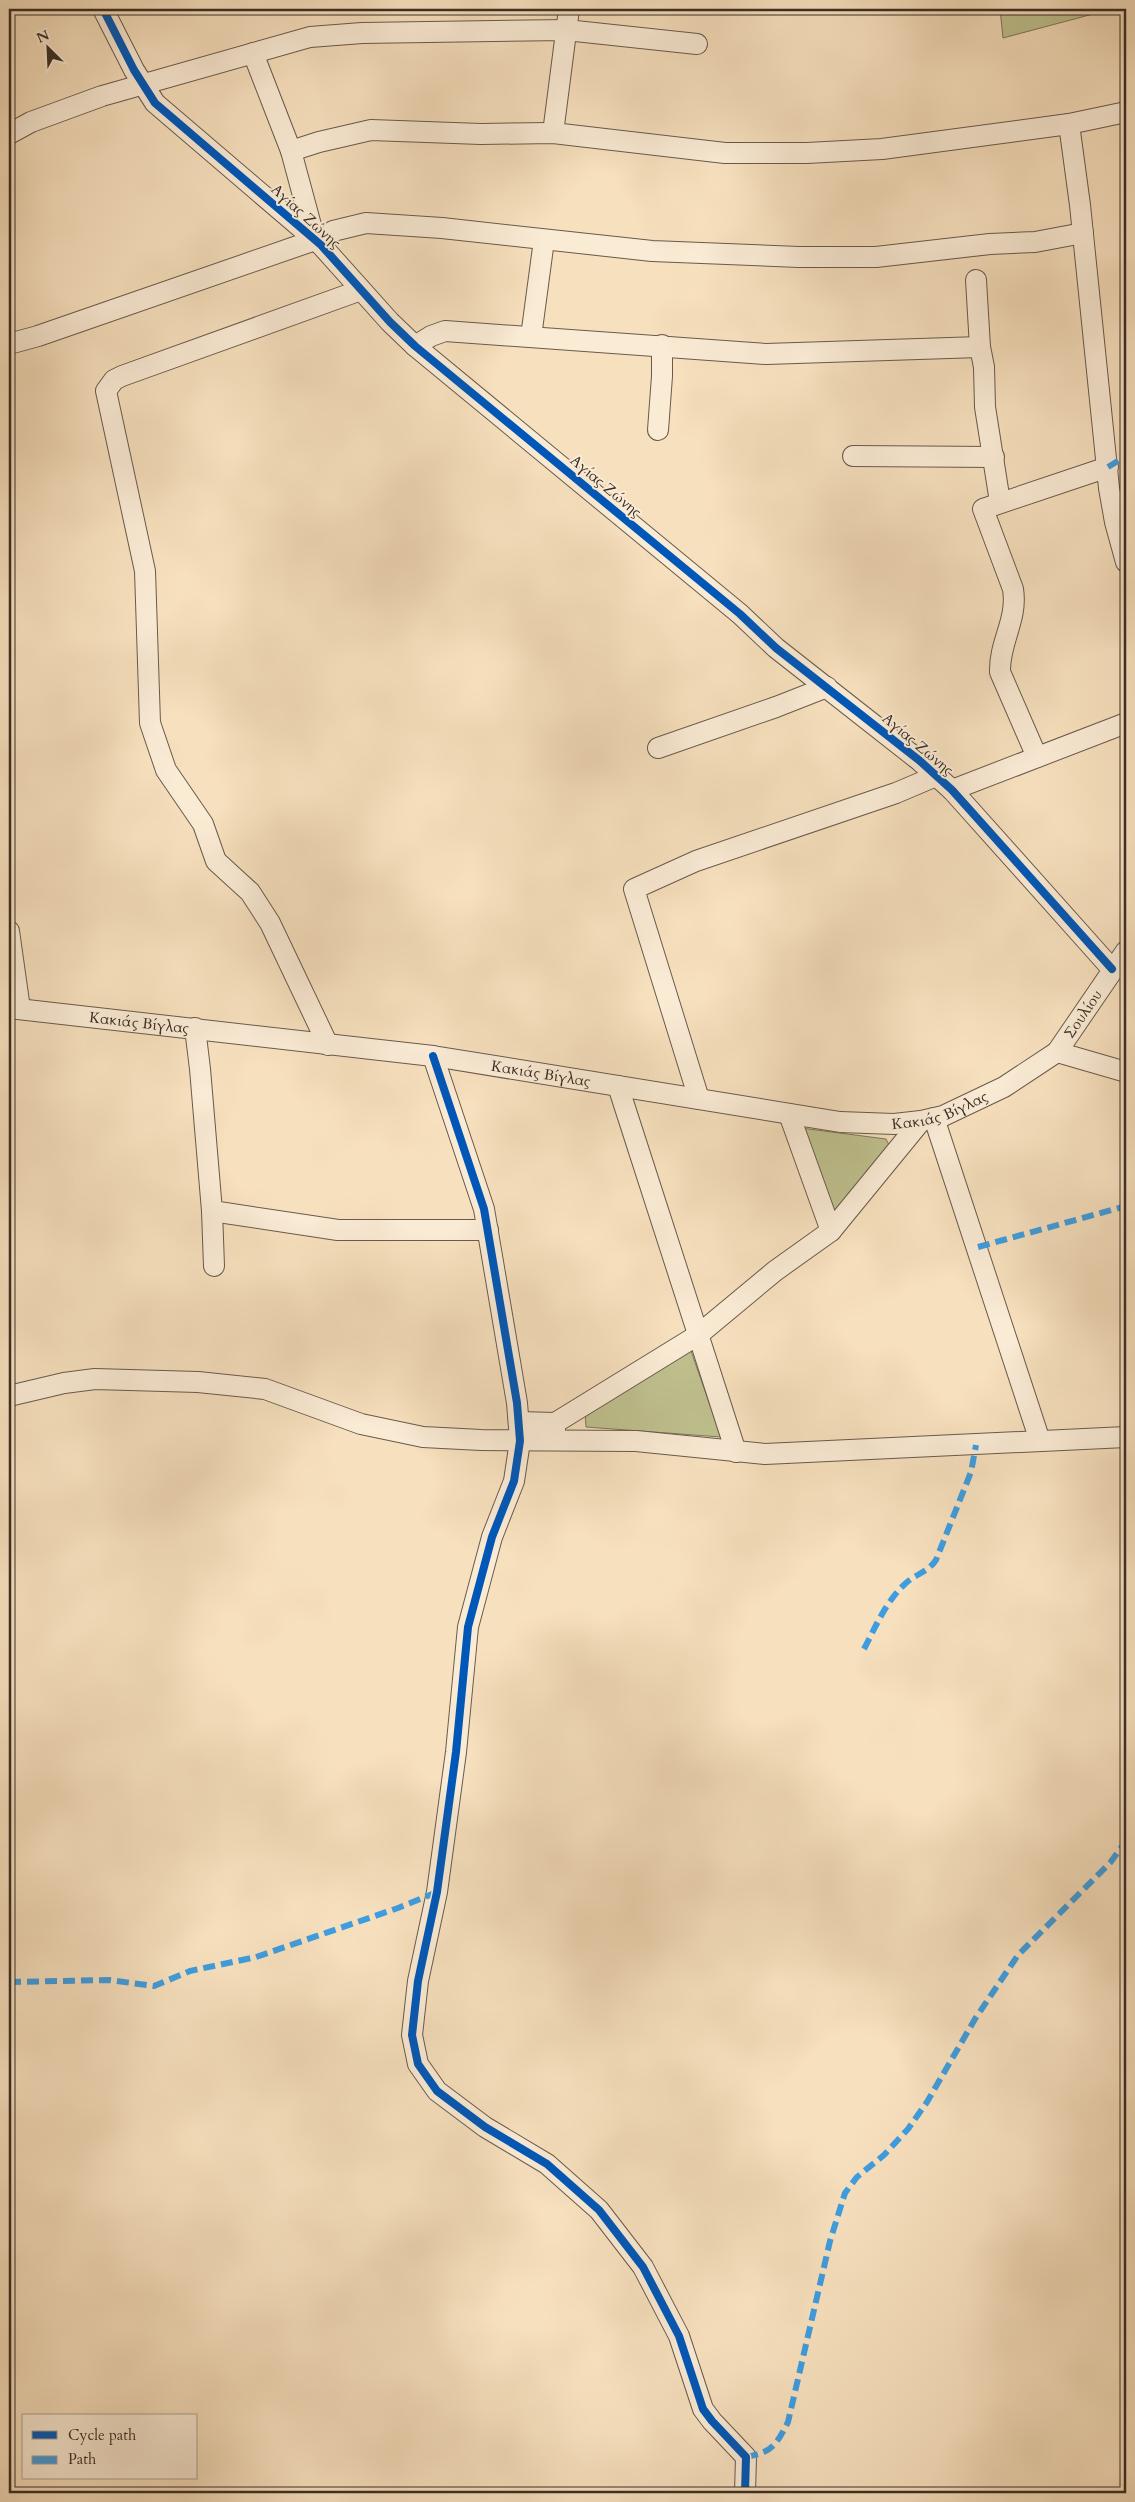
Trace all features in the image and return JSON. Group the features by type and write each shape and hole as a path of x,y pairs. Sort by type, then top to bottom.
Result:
{"street":[{"name":"Αγίας Ζώνης","path":"103,9 142,84 155,103 318,242 415,346 740,614 776,648 827,687 952,790 1112,969"},
{"path":"553,133 569,9"},
{"path":"9,134 40,118 142,84 310,37 566,30 697,44"},
{"path":"253,53 291,151 318,242"},
{"path":"291,151 371,130 481,134 553,133 725,153 807,153 882,149 1069,124 1126,112"},
{"path":"1069,124 1083,233 1112,506 1126,562"},
{"path":"9,344 318,242 333,231 366,223 442,228 544,240 702,254 876,257 990,244 1035,242 1083,233"},
{"path":"531,337 544,240"},
{"path":"976,280 980,347 984,366 985,407 1000,502"},
{"path":"328,1045 270,923 250,892 216,861 203,824 166,770 150,723 145,571 106,391 114,380 122,376 361,290"},
{"path":"415,346 431,336 445,331 662,345 766,354 980,347"},
{"path":"658,430 662,345"},
{"path":"852,456 994,457"},
{"path":"1037,757 1000,672 1000,658 1014,613 1014,599 983,509 1108,467"},
{"path":"658,748 827,687"},
{"path":"952,790 1126,723"},
{"path":"699,1098 634,889 696,861 878,800 936,776"},
{"path":"9,931 14,1008"},
{"name":"Σουλίου","path":"1057,1052 1126,951"},
{"name":"Κακιάς Βίγλας","path":"14,1008 433,1056 789,1114 865,1124 928,1120 1004,1088 1057,1052"},
{"path":"195,1028 212,1212 214,1266"},
{"path":"1057,1052 1126,1072"},
{"path":"433,1056 479,1191 488,1230 519,1431 514,1481 492,1536 468,1628 456,1752 437,1892 418,1981 412,2035 418,2064 437,2091 485,2126 547,2164 592,2203 638,2260 679,2336 704,2409 712,2421 746,2457 745,2493"},
{"path":"618,1086 736,1452"},
{"path":"789,1114 831,1231"},
{"path":"555,1431 698,1335 774,1271 831,1231 928,1120 1040,1442"},
{"path":"212,1212 338,1230 488,1230"},
{"path":"9,1396 64,1383 95,1379 198,1382 265,1389 361,1424 423,1437 519,1431 555,1431 736,1452 795,1454 1126,1438"}],"green space":[{"path":"1000,9 1112,9 1003,38"},
{"path":"801,1128 886,1139 890,1147 832,1214"},
{"path":"690,1348 721,1437 586,1427 585,1411"}],"marked path":[{"path":"1108,467 1126,456"},
{"path":"978,1247 1126,1206"},
{"path":"864,1649 882,1614 899,1590 936,1560 971,1472 976,1445"},
{"path":"746,2457 762,2453 773,2446 788,2422 830,2241 845,2193 857,2177 884,2155 908,2129 927,2102 975,2019 1018,1955 1110,1863 1126,1841"},
{"path":"9,1982 109,1980 154,1986 190,1971 256,1957 398,1908 437,1892"}],"cycle path":[{"path":"103,9 134,70 155,103 321,245 390,322 415,346 740,614 776,648 920,761 952,790 1112,969"},
{"path":"433,1056 484,1209 517,1403 520,1441 514,1481 492,1537 468,1627 456,1752 437,1892 418,1981 412,2035 418,2064 437,2091 485,2127 547,2164 599,2210 643,2267 679,2336 703,2409 746,2457 745,2493"}]}
